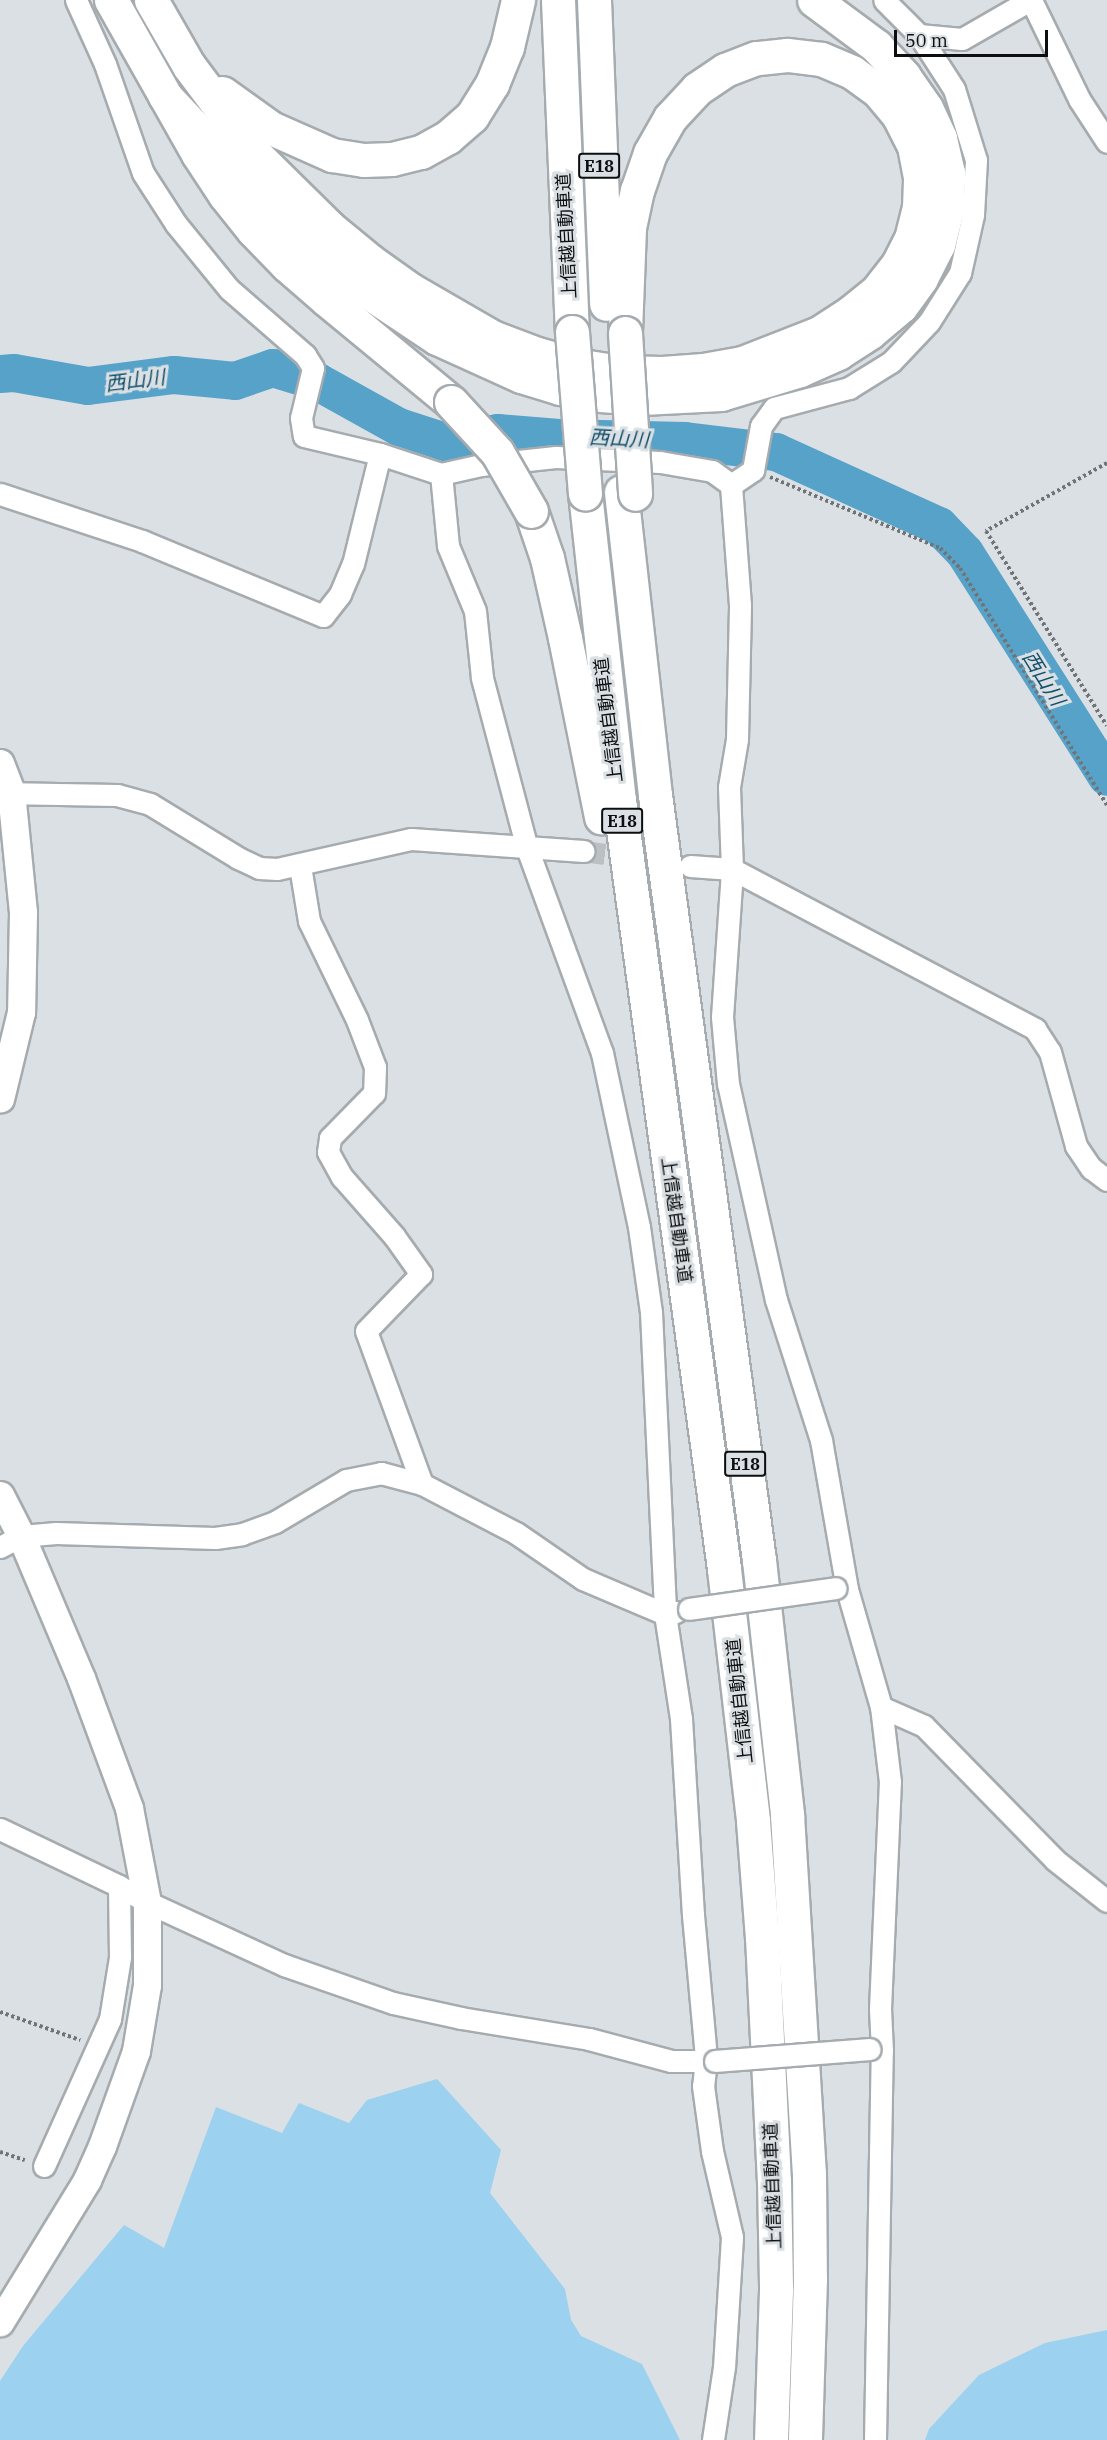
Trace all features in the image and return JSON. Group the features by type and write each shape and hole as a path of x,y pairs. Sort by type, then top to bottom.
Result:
{"highway":[{"path":"111,0 198,154 225,195 253,230 318,293 451,402 497,452 531,511 547,558 565,638 666,1149"},
{"path":"157,12 215,87 241,108 271,128 302,144 332,155 364,160 392,159 421,152 439,142 472,116 492,84 507,47 518,0"},
{"name":"上信越自動車道","path":"558,0 572,332 585,493 619,800 724,1569 745,1741 762,1926 774,2181 776,2290 771,2440"},
{"name":"上信越自動車道","path":"594,0 628,493 636,645 759,1560 787,1815 809,2173 810,2279 805,2440"},
{"path":"165,96 238,174 316,250 367,291 437,338 520,376 560,388 600,395 642,398 721,394 800,370 838,353 870,332 901,306 921,278 940,236 947,210 948,173 940,138 926,108 904,76 876,46 814,0"},
{"path":"157,12 189,66 255,154 322,220 370,261 411,290 492,337 537,354 582,366 620,372 672,372 742,363 819,333 877,291 898,264 911,239 919,208 920,177 914,146 899,116 878,91 852,72 821,59 787,55 756,58 725,70 697,89 670,118 650,153 637,190 629,228 616,333"}],"street":[{"path":"76,0 105,64 143,173 170,215 229,289 305,356 313,368 301,417 304,436 380,454 441,474 481,465 556,457 660,462 712,471 731,485 740,605 737,739 729,787 732,869 722,1017 728,1084 776,1300 821,1440 842,1588 881,1707 890,1782 880,2009 876,2050 875,2440"},
{"path":"731,485 753,470 761,426 774,408 849,388 891,362 929,322 960,273 974,215 976,160 954,89 919,34 884,0"},
{"path":"919,34 962,39 1031,0 1079,99 1107,142"},
{"path":"0,494 142,541 323,616 340,594 353,564 380,454"},
{"path":"441,474 448,546 475,611 482,678 527,848 602,1053 639,1227 651,1312 665,1614 681,1719 693,1915 711,2060 703,2086 712,2151 732,2237 724,2367 713,2440"},
{"path":"0,763 23,912 21,1012 0,1099"},
{"path":"6,793 117,795 150,804 238,858 259,868 277,869 300,866 370,846 411,839 584,851"},
{"path":"300,866 309,921 357,1020 375,1067 374,1093 330,1138 328,1152 342,1177 394,1236 421,1274 366,1331 422,1484"},
{"path":"690,867 732,869 1035,1029 1050,1052 1076,1146 1090,1168 1107,1180"},
{"path":"11,1542 56,1533 215,1538 242,1534 275,1522 346,1480 381,1473 422,1484 516,1533 583,1579 665,1614 842,1588"},
{"path":"0,1495 11,1542 81,1678 129,1808 147,1902 147,1984 136,2051 102,2146 87,2180 0,2322"},
{"path":"881,1707 924,1726 1055,1860 1107,1901"},
{"path":"0,1828 147,1902 285,1965 393,2003 461,2018 589,2039 671,2061 876,2050"},
{"path":"44,2166 110,2019 120,1957 119,1886"}],"path":[{"path":"1107,463 986,531 1107,726"},
{"path":"753,470 940,548 960,567 1107,805"},
{"path":"0,2012 97,2046"},
{"path":"0,2152 44,2166"}],"shaded area":[{"path":"437,2079 501,2150 490,2193 565,2289 571,2320 581,2336 642,2364 680,2440 0,2440 0,2381 23,2346 124,2225 164,2248 216,2107 282,2133 299,2103 349,2123 367,2100"},
{"path":"1107,2330 1107,2440 925,2440 929,2429 979,2375 1045,2343"}],"waterway":[{"name":"西山川","path":"0,374 14,373 88,386 174,375 235,381 273,368 318,382 399,427 445,442 498,433 559,438 685,441 776,452 939,526 965,553 1107,777"}],"tunnel":[{"path":"584,851 675,864"}]}
